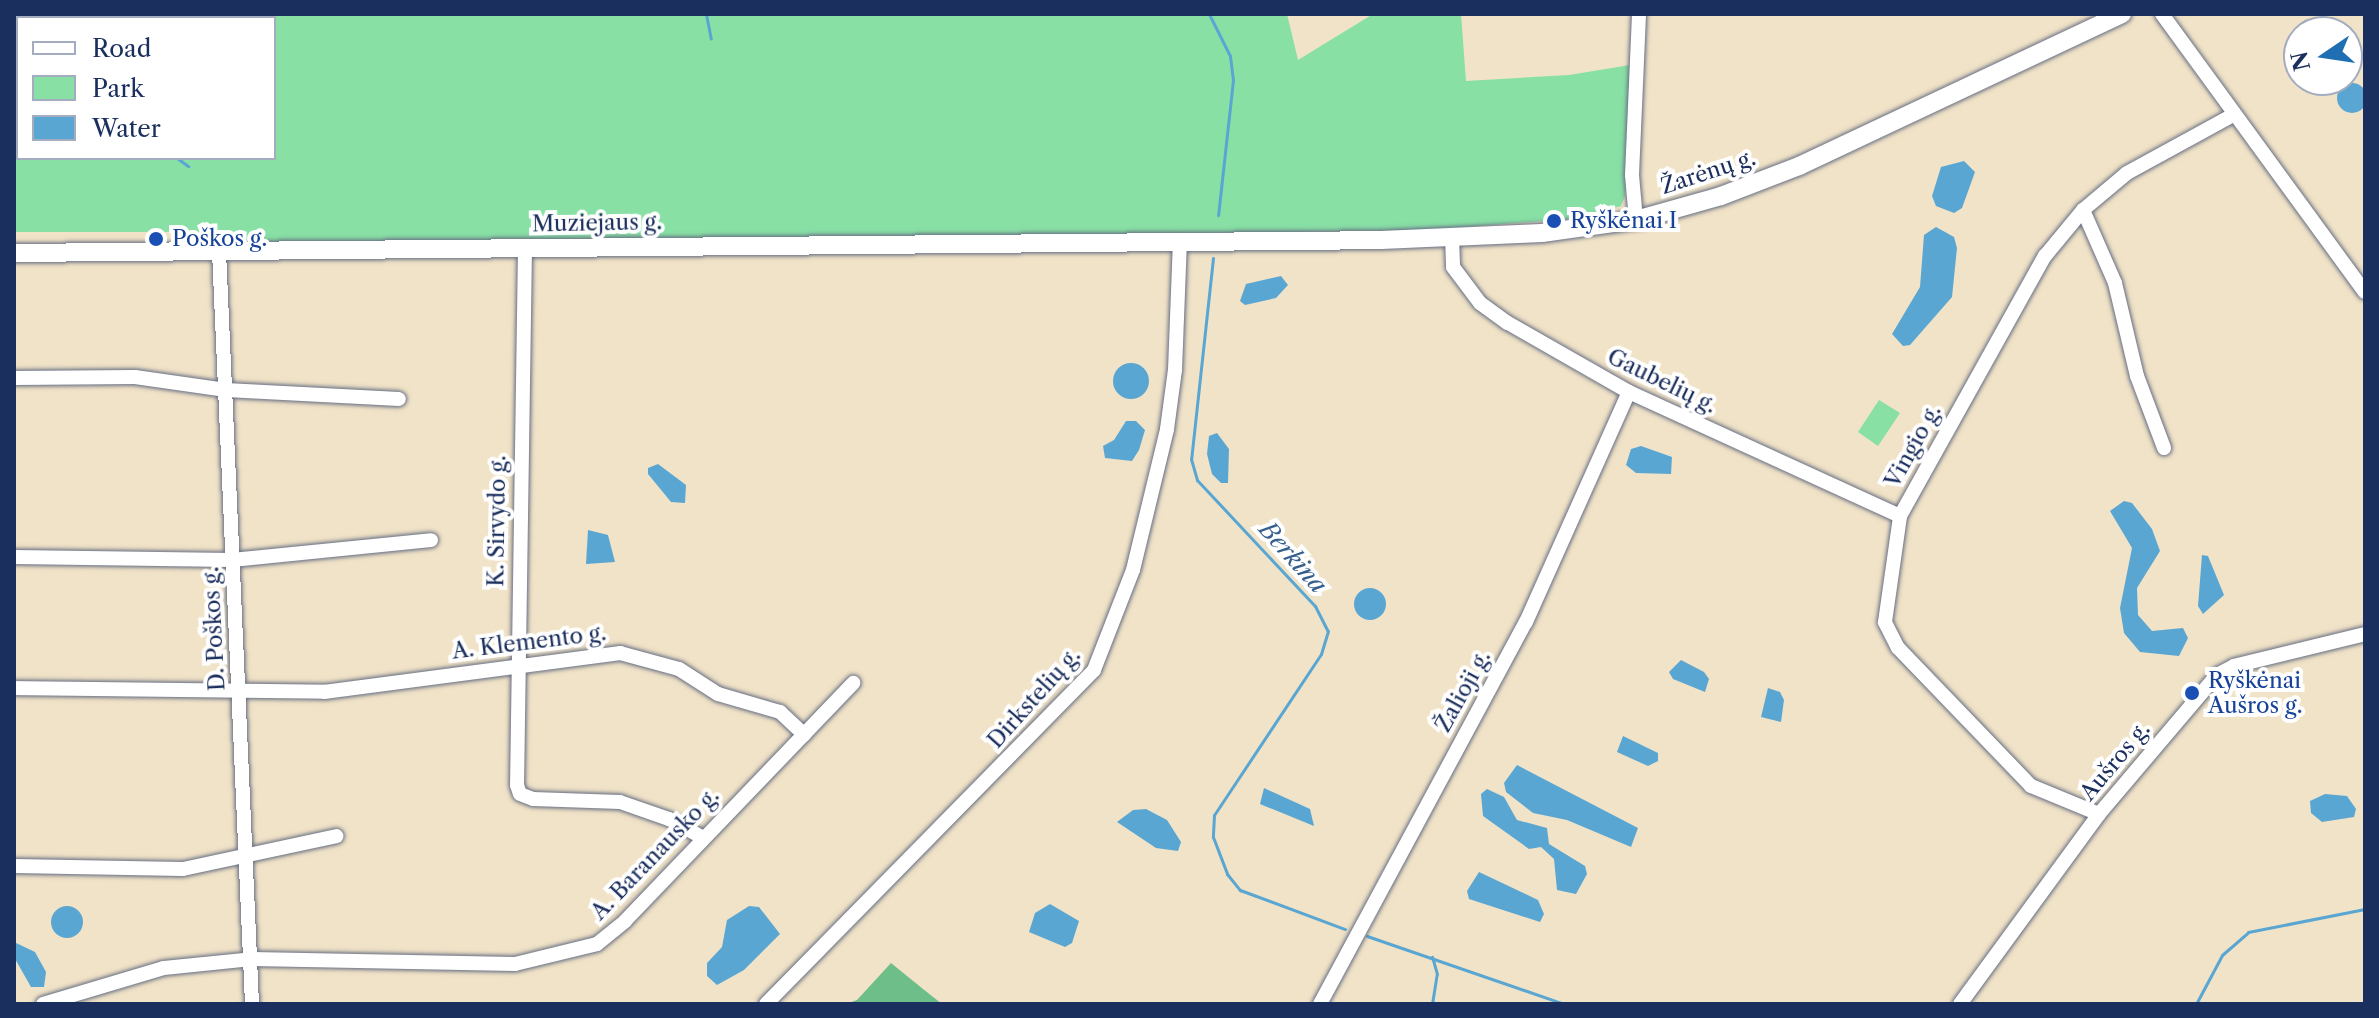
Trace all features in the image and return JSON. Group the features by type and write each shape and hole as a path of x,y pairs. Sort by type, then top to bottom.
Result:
{"main road":[{"name":"Žarėnų g.","path":"1180,240 1542,233 1636,220 1799,166 2122,14"},
{"name":"Muziejaus g.","path":"14,253 1180,240"}],"street":[{"path":"1636,220 1632,175 1639,14"},
{"path":"2162,14 2365,292"},
{"name":"Vingio g.","path":"2099,814 2031,786 1898,648 1885,622 1900,516 2045,256 2083,210 2127,173 2233,115"},
{"path":"2083,210 2115,283 2137,376 2164,448"},
{"name":"Gaubelių g.","path":"1452,236 1453,267 1480,303 1629,392 1900,516"},
{"name":"Dirkstelių g.","path":"766,1004 1094,670 1133,570 1167,429 1175,370 1180,240"},
{"name":"K. Sirvydo g.","path":"525,248 517,663 516,776 520,794 533,799 620,802 669,819 701,837"},
{"name":"D. Poškos g.","path":"219,251 252,1004"},
{"path":"14,378 135,377 226,390 399,399"},
{"name":"Žalioji g.","path":"1320,1004 1526,622 1629,392"},
{"path":"14,557 232,560 431,540"},
{"name":"Aušros g.","path":"1960,1004 2099,814 2217,675 2234,666 2365,634"},
{"name":"A. Klemento g.","path":"14,688 240,695 324,692 517,663 620,653 679,669 718,694 780,712 804,734"},
{"name":"A. Baranausko g.","path":"43,1004 164,968 252,959 515,964 555,957 597,944 625,921 701,837 853,683"},
{"path":"14,866 183,869 246,852 337,836"}],"green space":[{"path":"14,14 1287,14 1298,60 1373,14 1461,14 1466,81 1569,75 1630,65 1625,196 1621,206 1581,218 1427,230 247,246 246,238 184,232 14,232"},
{"path":"1879,400 1900,413 1878,446 1858,432"},
{"path":"891,963 942,1004 846,1004 857,1000"}],"water":[{"path":"2363,87 2366,104 2358,112 2346,112 2338,104 2337,96 2363,96"},
{"path":"1964,161 1975,172 1962,208 1954,213 1936,206 1932,196 1941,167"},
{"path":"1936,227 1954,237 1957,248 1952,297 1910,345 1903,346 1892,334 1920,287 1924,235"},
{"path":"1281,276 1288,285 1276,298 1245,305 1240,301 1246,284"},
{"path":"1131,363 1144,368 1149,381 1144,394 1131,399 1118,394 1113,381 1118,368"},
{"path":"1126,421 1136,421 1145,430 1139,450 1132,461 1105,458 1103,446 1114,440"},
{"path":"1217,433 1229,449 1228,483 1221,483 1212,474 1207,454 1209,436"},
{"path":"1641,446 1672,457 1671,474 1636,473 1626,465 1631,449"},
{"path":"658,464 686,485 685,503 671,502 648,474 648,468"},
{"path":"2124,501 2132,503 2152,529 2160,551 2137,588 2138,615 2152,631 2183,628 2188,638 2179,656 2140,652 2124,633 2120,608 2132,548 2110,511"},
{"path":"588,530 608,535 615,562 586,564"},
{"path":"2202,555 2208,556 2224,595 2203,614 2198,606"},
{"path":"1370,588 1381,593 1386,604 1381,615 1370,620 1359,615 1354,604 1359,593"},
{"path":"1681,660 1704,672 1709,679 1705,692 1673,679 1669,672"},
{"path":"1768,688 1780,692 1784,700 1781,722 1761,717"},
{"path":"1623,736 1658,753 1658,761 1648,766 1617,752"},
{"path":"1517,765 1638,828 1631,847 1567,820 1533,813 1506,792 1504,783"},
{"path":"1264,788 1310,809 1314,826 1260,804"},
{"path":"1487,789 1504,797 1517,820 1547,828 1549,844 1585,866 1587,874 1576,894 1557,890 1554,859 1541,847 1529,849 1483,816 1481,794"},
{"path":"2325,794 2347,796 2356,809 2354,817 2322,822 2311,813 2310,801"},
{"path":"1146,809 1167,820 1181,842 1178,851 1156,848 1117,822 1133,810"},
{"path":"1479,872 1538,900 1544,914 1540,922 1469,899 1467,891"},
{"path":"1050,904 1079,921 1072,943 1065,947 1029,932 1035,913"},
{"path":"67,906 78,911 83,922 78,933 67,938 56,933 51,922 56,911"},
{"path":"749,906 759,907 780,934 744,970 717,985 707,976 707,963 722,947 727,920"},
{"path":"14,942 35,952 46,972 44,987 31,987 14,957"}],"waterway":[{"path":"706,14 711,39"},
{"name":"Berkina","path":"1209,14 1230,56 1233,80 1218,215"},
{"path":"180,160 188,166"},
{"name":"Berkina","path":"1213,258 1191,459 1197,480 1315,606 1328,631 1321,654 1214,815 1213,837 1227,874 1240,890 1345,929"},
{"name":"Berkina","path":"2196,1004 2222,955 2248,932 2365,909"},
{"name":"Berkina","path":"1367,936 1565,1004"},
{"path":"1432,957 1437,974 1432,1004"}],"place":[{"name":"Ryškėnai I","path":"1554,221"},
{"name":"Poškos g.","path":"156,239"},
{"name":"Ryškėnai Aušros g.","path":"2192,693"}]}
